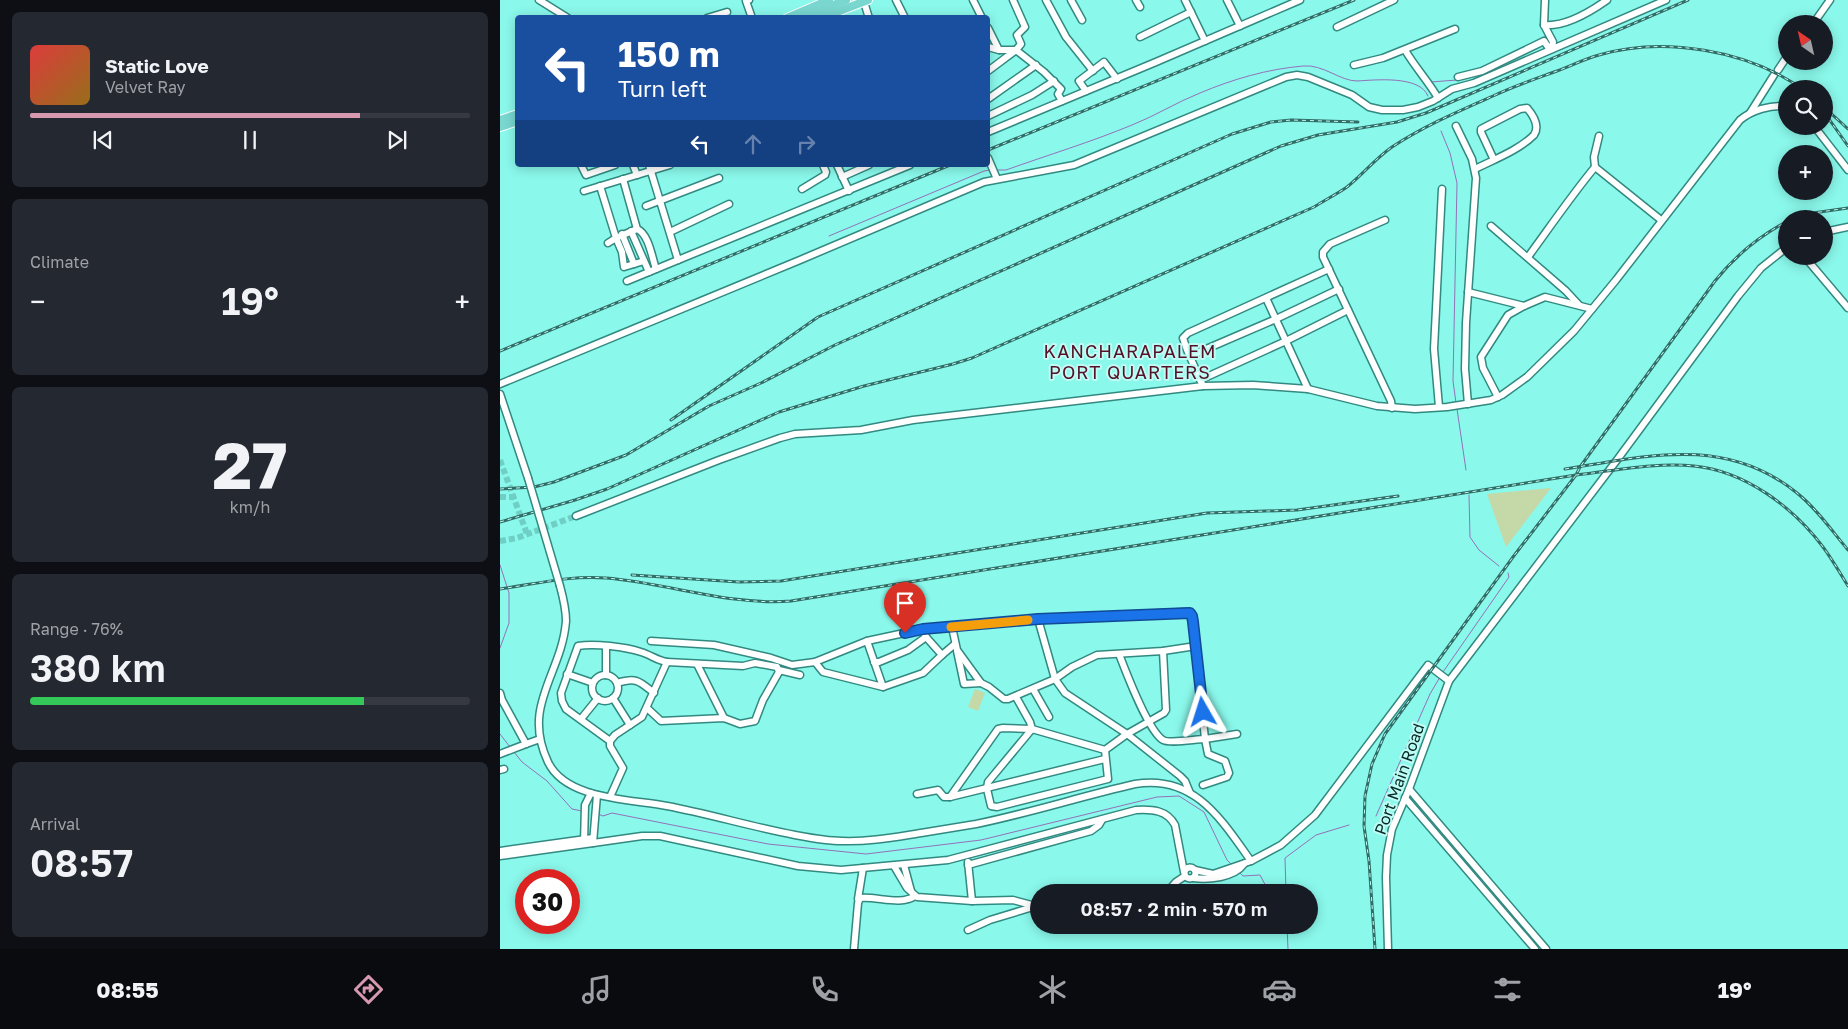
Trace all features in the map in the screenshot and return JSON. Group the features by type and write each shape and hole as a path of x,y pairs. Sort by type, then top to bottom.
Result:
{"main road":[{"path":"794,15 830,0"},
{"path":"809,15 846,0"},
{"path":"829,15 866,1"},
{"path":"500,114 515,110"},
{"path":"500,120 515,115"},
{"path":"500,128 515,122"}],"street":[{"path":"539,0 563,15"},
{"path":"749,0 746,1 751,15"},
{"path":"896,0 904,15"},
{"path":"973,0 980,15"},
{"path":"990,70 1021,44 1017,35 1025,27 1013,0"},
{"path":"1046,0 1066,37 1093,71"},
{"path":"1071,0 1082,20"},
{"path":"1136,0 1140,7"},
{"path":"1185,0 1205,41"},
{"path":"990,131 1300,0"},
{"path":"1337,26 1394,0"},
{"path":"500,384 984,182 995,173 1074,165 1291,76 1300,75 1308,77 1346,93 1369,107 1379,110 1403,110 1425,104 1452,89 1474,83 1553,42 1544,25 1545,0"},
{"path":"1544,25 1562,24 1592,10 1607,0"},
{"path":"1458,77 1482,71 1666,0"},
{"path":"1819,15 1830,0"},
{"path":"866,1 868,15"},
{"path":"1228,1 1240,26"},
{"path":"716,15 727,12"},
{"path":"1140,37 1191,12"},
{"path":"1354,65 1379,60 1455,29"},
{"path":"990,32 998,50"},
{"path":"990,48 998,50 1016,50 1036,65 1061,89 1058,94 1062,101"},
{"path":"1405,50 1429,82 1436,99"},
{"path":"1086,91 1080,81 1104,62 1117,79"},
{"path":"990,97 1036,65"},
{"path":"1750,113 1778,70"},
{"path":"990,115 1054,82"},
{"path":"576,516 726,457 789,435 862,430 913,420 1202,383 1308,389 1360,403 1392,408 1447,407 1491,400 1515,387 1574,331 1726,135 1740,120 1750,113 1778,106"},
{"path":"1475,169 1494,160 1531,138 1537,131 1536,124 1527,108 1520,109 1481,129 1494,160"},
{"path":"1456,126 1472,159 1477,187 1468,292 1465,364 1466,404"},
{"path":"1821,135 1848,170"},
{"path":"1528,258 1553,224 1558,214 1595,166 1594,157 1599,136"},
{"path":"990,162 995,173"},
{"path":"1595,166 1661,220"},
{"path":"582,167 586,175 595,168"},
{"path":"634,167 637,175"},
{"path":"802,189 825,175 825,167"},
{"path":"838,167 849,191"},
{"path":"842,177 864,167"},
{"path":"627,281 905,167"},
{"path":"584,191 637,175 650,168 678,260"},
{"path":"646,206 719,178"},
{"path":"623,179 634,230 649,272"},
{"path":"600,186 619,236 634,264"},
{"path":"1439,407 1434,349 1442,189"},
{"path":"670,232 729,204"},
{"path":"1385,220 1330,244 1323,252 1323,257 1391,401 1392,408"},
{"path":"1491,226 1566,291 1579,305"},
{"path":"1833,230 1848,227"},
{"path":"608,243 634,230 641,231 645,237 656,269"},
{"path":"619,236 624,267 644,261"},
{"name":"Port Main Road","path":"1388,949 1387,855 1392,829 1449,681 1617,460 1738,296 1761,268 1778,254"},
{"path":"1812,265 1848,308"},
{"path":"1202,383 1183,338 1188,333 1329,269"},
{"path":"1190,356 1276,319 1338,289"},
{"path":"1468,292 1524,306"},
{"path":"1498,397 1483,368 1481,357 1508,315 1546,297 1592,309"},
{"path":"1266,298 1308,389"},
{"path":"1202,383 1348,310"},
{"path":"500,394 528,478 565,606 564,633 541,701 538,718 540,739 547,761 555,775 576,788 594,794 667,806 756,828 843,842 884,839 978,823 1145,782 1171,786 1190,793 1213,810 1251,861"},
{"path":"652,641 714,645 792,665 815,662 867,642 923,629 1038,619 1186,612 1192,616 1208,754 1225,761 1229,774 1226,778 1202,786"},
{"path":"1038,619 1055,679 1068,697 1127,734 1180,776 1190,793"},
{"path":"952,627 964,684 981,683"},
{"path":"923,629 926,637 942,655"},
{"path":"874,662 897,656 926,637"},
{"path":"867,642 883,687"},
{"path":"610,797 623,768 610,746 610,741 566,709 562,701 561,692 578,646 606,646 641,652 655,659 667,662 743,666 760,663 800,675"},
{"path":"606,646 606,675"},
{"path":"956,647 981,683 1004,699 1008,699 1055,679 1072,667 1097,655 1163,651 1196,646"},
{"path":"815,662 823,672 883,687 923,673 942,655 956,647"},
{"path":"1105,750 1166,710 1163,651"},
{"path":"1119,654 1148,722 1164,740 1205,739 1237,734"},
{"path":"610,741 642,717 667,662"},
{"path":"697,664 724,718"},
{"path":"500,856 593,840 660,836 798,866 840,870 948,860 1147,809 1166,814 1172,818 1185,874 1188,879 1207,879 1228,872 1281,845 1316,815 1428,665 1449,681"},
{"path":"647,708 660,721 724,718 740,724 756,720 763,700 776,680 779,670"},
{"path":"567,674 593,683"},
{"path":"606,675 612,677 617,683 618,691 613,698 607,700 598,698 593,692 593,683 598,677 606,675"},
{"path":"617,683 637,680 654,693"},
{"path":"1033,689 1049,717"},
{"path":"500,693 526,744"},
{"path":"1016,696 1032,729"},
{"path":"581,719 598,698"},
{"path":"613,698 630,725"},
{"path":"950,797 998,729 1032,729 1105,750"},
{"path":"1032,729 990,779 987,789 991,806 994,808 1106,780 1109,776 1105,750"},
{"path":"501,754 540,739"},
{"path":"917,794 938,790 944,797 950,797 1105,759"},
{"path":"576,788 585,806 584,842"},
{"path":"1409,789 1546,949"},
{"path":"585,806 594,794"},
{"path":"593,840 594,794"},
{"path":"1405,798 1535,949"},
{"path":"1427,823 1434,818"},
{"path":"968,865 1092,831 1100,825 1102,820"},
{"path":"500,851 584,842"},
{"path":"1182,855 1196,874 1193,878"},
{"path":"968,856 972,901"},
{"path":"904,865 913,894"},
{"path":"894,866 913,894 972,901 1013,900 1030,905"},
{"path":"854,949 863,868"},
{"path":"1174,884 1185,874 1186,869 1213,874 1228,872"},
{"path":"1474,878 1481,873"},
{"path":"1486,892 1492,886"},
{"path":"858,900 862,898 902,900 909,899 913,894"},
{"path":"968,930 990,920 1030,909"},
{"path":"1516,926 1521,921"},
{"path":"1525,937 1531,932"}],"green space":[{"path":"1551,488 1506,547 1487,494"},
{"path":"975,689 985,693 978,711 968,707"}],"waterway":[{"path":"1541,24 1542,1"},
{"path":"1542,28 1548,42"},
{"path":"996,170 1006,170 1117,131 1225,83 1277,70 1310,66 1357,81 1396,80 1416,85 1423,89 1428,96"},
{"path":"1431,82 1457,80"},
{"path":"1441,131 1450,153 1457,183 1453,381 1456,403"},
{"path":"829,236 990,170"},
{"path":"1457,409 1466,470"},
{"path":"1469,495 1470,537 1479,550 1499,566"},
{"path":"500,565 509,593 509,623 500,648"},
{"path":"1443,672 1509,577 1508,573"},
{"path":"1376,816 1430,694 1440,677"},
{"path":"500,734 510,747"},
{"path":"514,752 522,762 547,781 572,809 582,811"},
{"path":"598,814 603,816 612,813 768,844 866,854 981,840 1157,797 1179,796 1204,812 1227,860 1232,865"},
{"path":"1286,884 1285,858 1316,835 1349,825"},
{"path":"1240,873 1243,876 1260,875 1265,884"},
{"path":"1287,934 1288,949"}],"tunnel":[{"path":"500,460 527,534"},
{"path":"500,497 514,497"},
{"path":"500,541 517,538 576,516"}],"railway":[{"path":"990,149 1354,0"},
{"path":"500,489 534,487 554,482 626,455 709,406 761,383 835,345 1281,146 1318,135 1397,122 1426,113 1688,0"},
{"path":"500,522 607,489 779,412 864,386 972,358 1314,207 1347,187 1392,147 1417,132 1509,89 1593,57 1624,49 1650,47 1704,50 1731,56 1756,65 1787,80"},
{"path":"1833,115 1848,129"},
{"path":"671,420 818,317 1232,134 1271,122 1291,120 1358,122"},
{"path":"1833,125 1848,146"},
{"path":"500,351 945,167"},
{"path":"1833,210 1848,208"},
{"path":"1375,949 1369,861 1364,826 1365,796 1372,764 1385,734 1513,557 1576,475 1715,281 1748,248 1778,227"},
{"path":"1565,469 1626,459 1685,454 1714,456 1742,463 1770,475 1797,493 1818,513 1848,550"},
{"path":"500,589 553,580 593,577 652,584 745,600 791,601 1576,475 1664,465 1713,469 1749,483 1766,493 1811,532 1848,586"},
{"path":"632,575 739,582 781,581 1207,513 1297,510 1398,496"}],"slow traffic":[{"path":"951,627 1028,620"}],"district":[{"name":"KANCHARAPALEM PORT QUARTERS","path":"1130,362"}],"route":[{"path":"905,633 923,629 1038,619 1190,613 1193,622 1203,712"}]}
